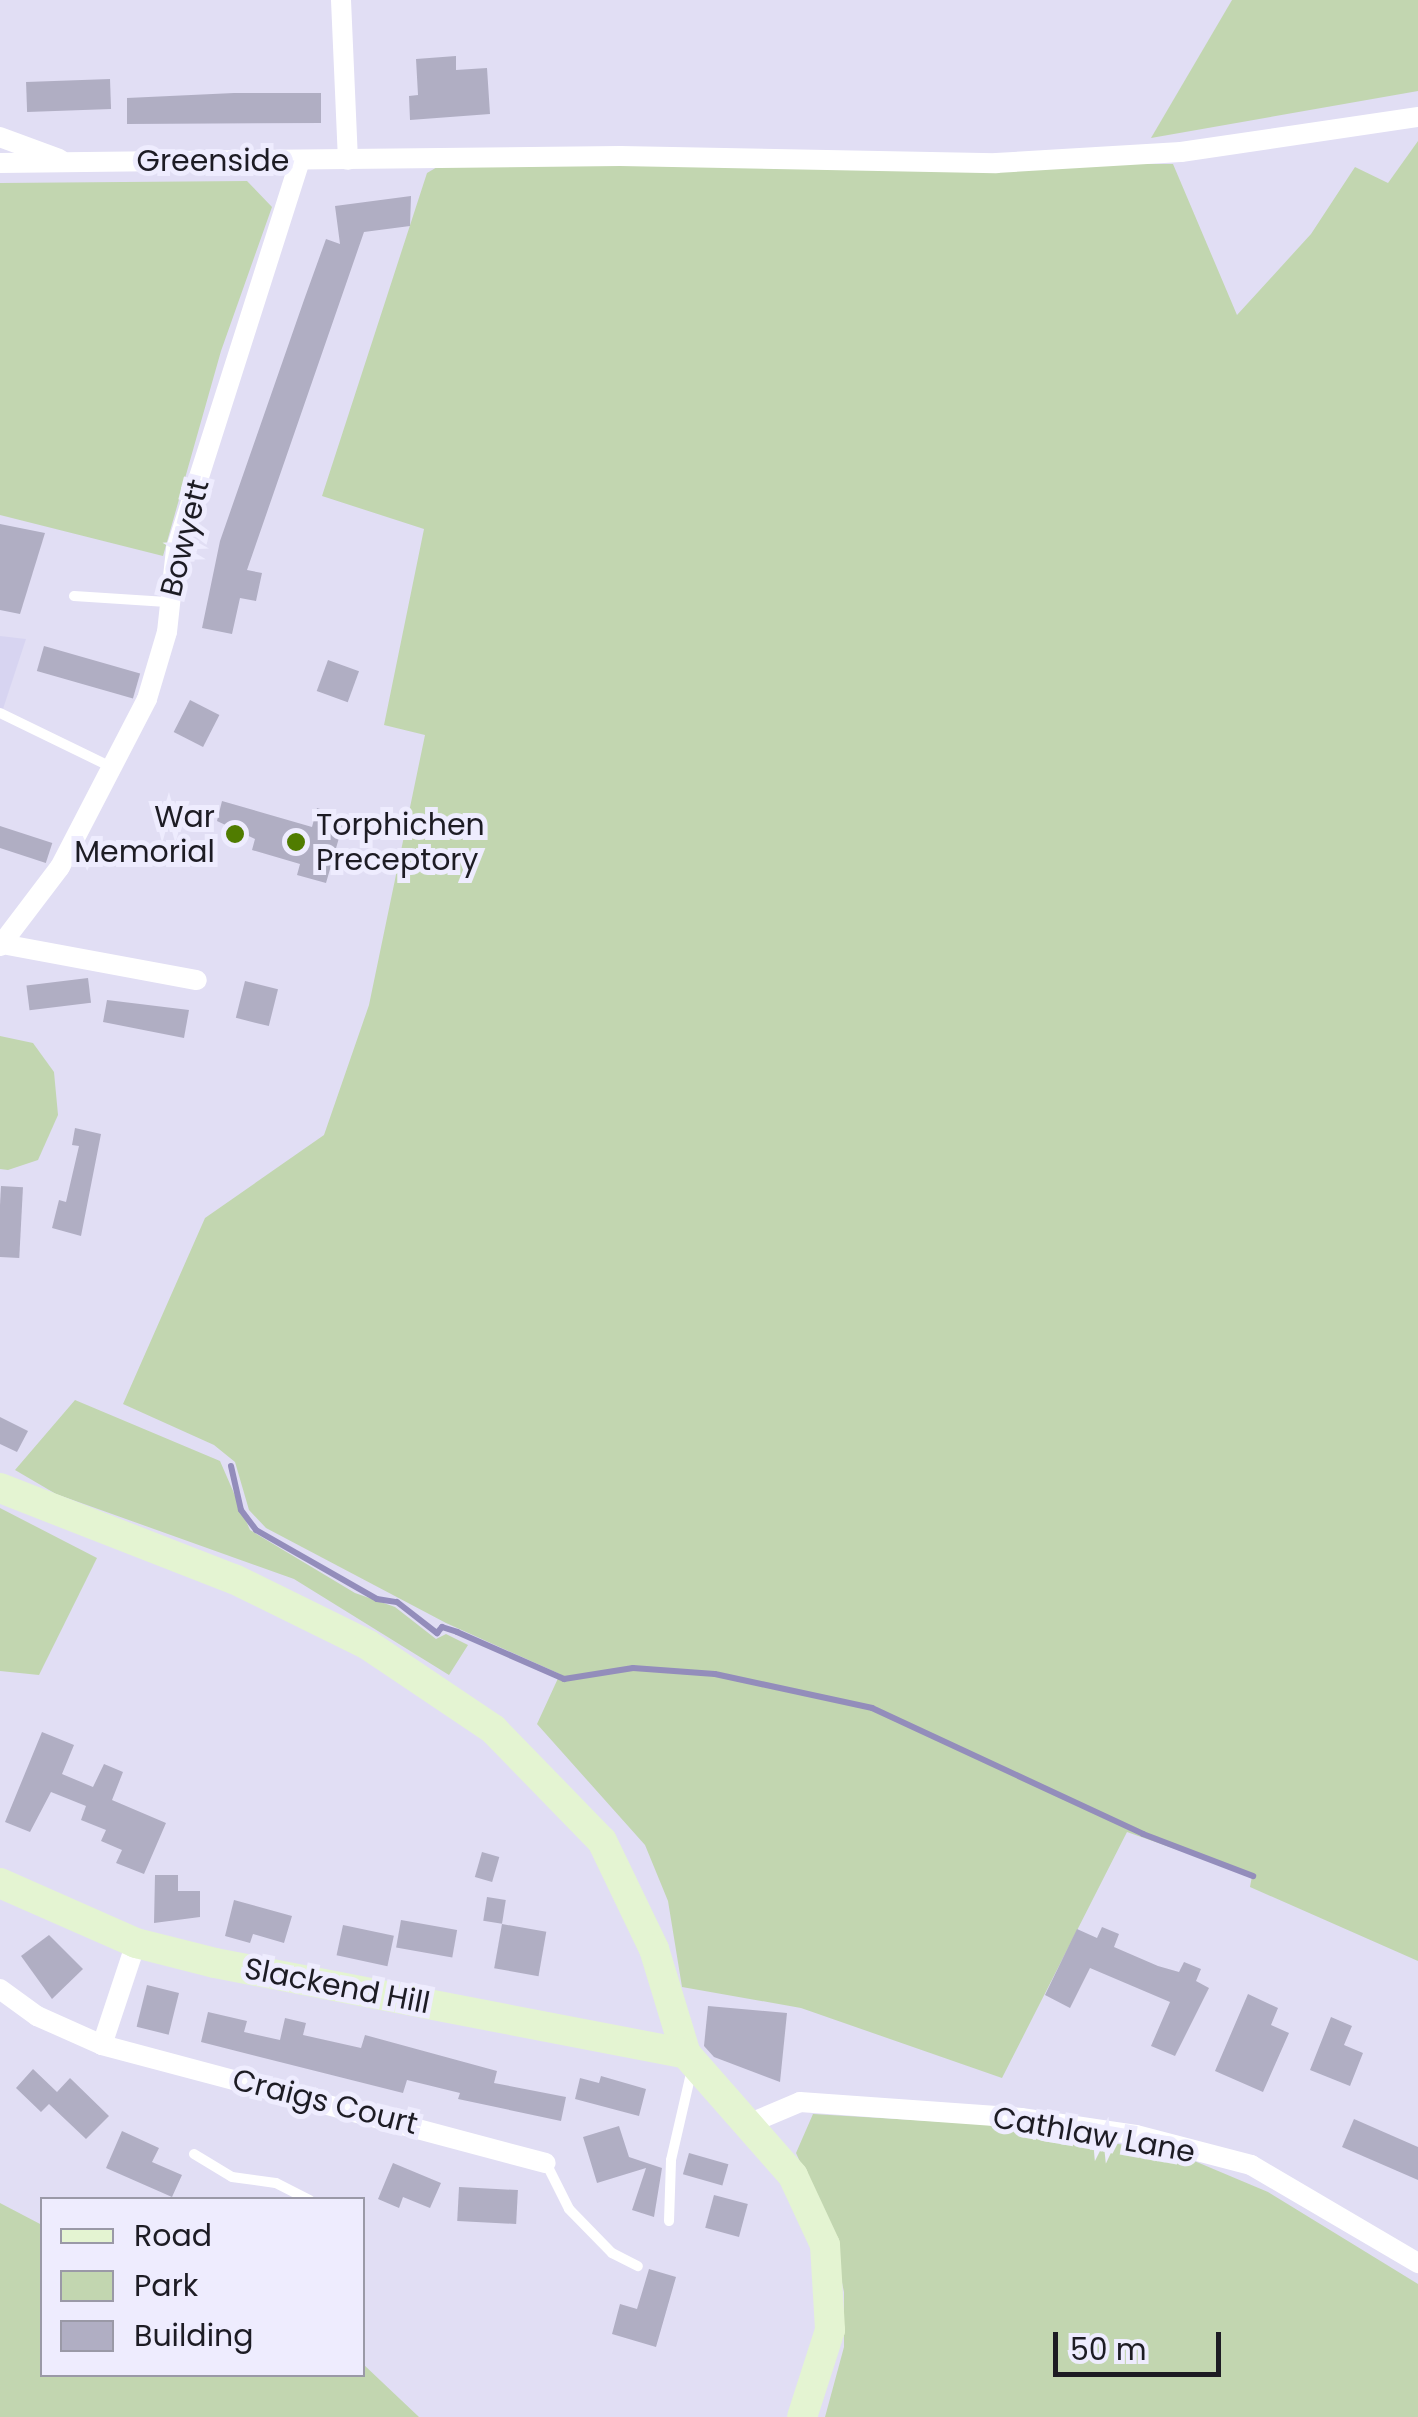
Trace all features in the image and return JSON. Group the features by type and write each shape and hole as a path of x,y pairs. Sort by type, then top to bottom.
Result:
{"main road":[{"path":"0,1488 234,1579 368,1645 493,1728 602,1842 654,1949 690,2058 793,2176 825,2244 830,2330 802,2417"},
{"name":"Slackend Hill","path":"0,1883 136,1942 690,2058"}],"street":[{"path":"341,0 348,160"},
{"name":"Greenside","path":"0,163 427,159 996,162 1181,152 1418,117"},
{"path":"0,137 67,162"},
{"name":"Bowyett","path":"1,945 60,867 148,698 167,632 167,602 176,549 300,160"},
{"path":"1,945 197,980"},
{"path":"102,2044 136,1942"},
{"name":"Craigs Court","path":"0,1989 38,2016 102,2044 546,2163"},
{"name":"Cathlaw Lane","path":"748,2124 800,2102 1021,2118 1136,2136 1251,2166 1418,2262"}],"lane":[{"path":"74,596 167,602"},
{"path":"0,713 112,767"},
{"path":"669,2221 671,2160 690,2058"},
{"path":"194,2154 232,2177 276,2183 304,2197"},
{"path":"546,2163 569,2209 612,2252 638,2266"}],"shaded area":[{"path":"0,636 26,639 0,718"}],"green space":[{"path":"1232,0 1418,0 1418,91 1151,138"},
{"path":"1418,141 1418,1961 1250,1887 1252,1876 1127,1832 1002,2078 801,2008 682,1987 668,1901 645,1845 537,1724 560,1674 446,1623 266,1528 249,1510 235,1462 214,1445 123,1404 205,1218 324,1135 369,1005 425,735 384,725 424,529 322,496 427,173 444,163 1173,164 1237,315 1311,234 1355,167 1388,183"},
{"path":"247,181 272,207 221,351 163,556 0,515 0,183"},
{"path":"0,1036 33,1043 54,1072 58,1115 38,1160 8,1170 0,1169"},
{"path":"75,1400 220,1461 250,1530 355,1593 395,1607 436,1639 446,1634 468,1645 449,1675 294,1579 56,1494 15,1470"},
{"path":"0,1508 97,1558 39,1675 0,1671"},
{"path":"813,2114 981,2124 1173,2152 1268,2192 1418,2284 1418,2417 825,2417 844,2347 844,2292 830,2227 796,2153"},
{"path":"0,2203 40,2224 40,2377 365,2377 365,2366 419,2417 0,2417"}],"building":[{"path":"456,56 456,70 487,68 490,114 410,120 409,96 418,95 416,59"},
{"path":"110,79 111,109 27,112 26,82"},
{"path":"321,93 321,123 127,124 127,98"},
{"path":"411,196 410,226 364,232 247,570 262,573 256,601 240,598 232,634 202,628 220,541 304,300 326,239 340,244 335,206"},
{"path":"0,524 45,533 20,614 0,610"},
{"path":"44,646 140,674 133,699 37,671"},
{"path":"328,660 359,671 348,702 317,691"},
{"path":"190,700 219,715 203,747 174,732"},
{"name":"Torphichen Preceptory","path":"222,801 312,827 317,808 345,817 326,883 297,875 300,864 252,850 255,839 217,821"},
{"path":"0,826 52,843 46,863 0,848"},
{"path":"88,978 91,1003 30,1010 26,986"},
{"path":"245,981 278,989 269,1026 236,1018"},
{"path":"107,1000 189,1010 184,1038 103,1022"},
{"path":"75,1128 101,1134 81,1236 52,1228 59,1200 66,1202 79,1146 72,1145"},
{"path":"1,1186 23,1187 19,1258 0,1257"},
{"path":"0,1417 28,1431 17,1452 0,1444"},
{"path":"42,1732 74,1745 62,1774 93,1787 104,1764 123,1772 112,1800 166,1823 144,1874 116,1863 122,1850 101,1841 106,1830 81,1820 86,1806 51,1792 30,1832 5,1822"},
{"path":"482,1852 499,1857 492,1882 475,1877"},
{"path":"155,1875 178,1875 178,1891 200,1891 200,1917 154,1923"},
{"path":"487,1897 506,1900 502,1924 483,1921"},
{"path":"234,1900 292,1916 284,1943 253,1934 250,1943 225,1936"},
{"path":"401,1920 457,1930 452,1957 396,1948"},
{"path":"502,1924 546,1932 539,1976 494,1968"},
{"path":"343,1925 394,1936 387,1966 337,1955"},
{"path":"1102,1927 1119,1934 1114,1947 1158,1966 1179,1972 1184,1962 1201,1969 1196,1981 1209,1988 1175,2056 1151,2046 1170,2002 1090,1968 1070,2008 1045,1995 1077,1929 1097,1938"},
{"path":"49,1935 83,1969 52,1999 21,1956"},
{"path":"147,1985 179,1993 169,2035 137,2027"},
{"path":"1248,1994 1278,2008 1271,2025 1289,2033 1263,2092 1215,2071"},
{"path":"708,2006 787,2013 780,2082 714,2057 704,2046"},
{"path":"208,2012 247,2021 244,2032 280,2040 285,2018 306,2023 303,2035 361,2048 365,2035 497,2071 494,2083 566,2097 561,2121 458,2099 460,2093 407,2080 403,2093 201,2042"},
{"path":"1331,2017 1352,2026 1344,2045 1363,2053 1350,2086 1310,2070"},
{"path":"33,2069 57,2092 70,2078 109,2116 86,2139 49,2104 41,2112 16,2088"},
{"path":"601,2076 646,2089 639,2116 575,2099 580,2078 599,2083"},
{"path":"1354,2119 1418,2147 1418,2180 1342,2147"},
{"path":"619,2126 629,2157 662,2168 654,2217 632,2210 646,2168 597,2183 583,2137"},
{"path":"122,2131 159,2148 152,2162 182,2175 172,2197 106,2168"},
{"path":"689,2153 728,2164 722,2185 683,2174"},
{"path":"393,2163 441,2183 430,2208 403,2197 399,2208 378,2199"},
{"path":"459,2187 518,2190 516,2224 457,2221"},
{"path":"714,2195 748,2204 739,2237 705,2228"},
{"path":"649,2269 676,2277 656,2347 612,2334 620,2304 637,2309"}],"waterway":[{"path":"231,1466 241,1510 256,1530 377,1599 397,1602 437,1633 442,1627 457,1632 564,1679 633,1668 715,1674 872,1708 1143,1834 1253,1876"}],"place":[{"name":"War Memorial","path":"235,834"},
{"name":"Torphichen Preceptory","path":"296,842"}]}
